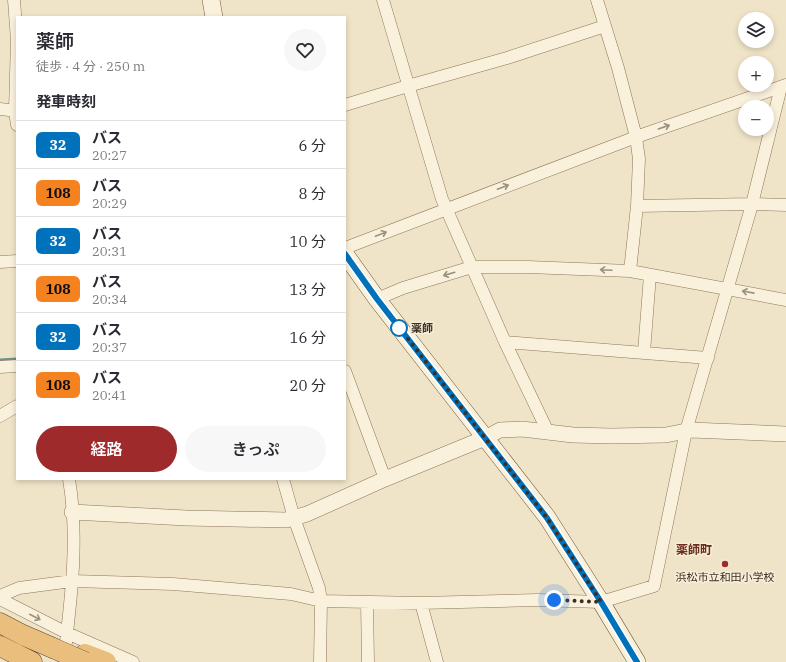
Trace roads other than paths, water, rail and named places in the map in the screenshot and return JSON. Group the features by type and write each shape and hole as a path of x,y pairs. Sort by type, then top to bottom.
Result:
{"highway":[{"path":"0,623 22,635 60,646 85,658 106,662"}],"main road":[{"path":"211,0 214,16"},
{"path":"346,256 377,299 547,518 601,602 637,662"}],"street":[{"path":"14,0 16,27"},
{"path":"383,0 446,209 505,342 548,432"},
{"path":"597,0 618,68 636,137 639,159 637,206 630,271"},
{"path":"346,105 507,58 605,26"},
{"path":"346,256 446,209 636,137 783,86"},
{"path":"0,596 19,588 72,581 181,584 291,594 321,601 421,603 538,600 601,602 654,586 686,431 752,204 783,86"},
{"path":"0,109 16,111"},
{"path":"637,206 752,204 786,205"},
{"path":"0,262 16,261"},
{"path":"377,299 403,288 472,267 528,267 630,271 786,300"},
{"path":"644,352 650,275"},
{"path":"505,342 708,358"},
{"path":"0,367 16,366"},
{"path":"346,373 385,479"},
{"path":"0,416 16,407"},
{"path":"72,512 186,518 286,520 307,514 385,479 485,438 500,430 522,428 573,435 611,436 666,435 691,430 786,434"},
{"path":"60,646 72,581 75,545 69,480"},
{"path":"282,480 294,518 320,588 320,662"},
{"path":"0,599 60,646 133,662"},
{"path":"367,602 368,662"},
{"path":"421,603 437,662"}],"waterway":[{"path":"0,360 16,359"}],"place":[{"name":"薬師","path":"399,328"},
{"name":"浜松市立和田小学校","path":"725,564"}],"district":[{"name":"薬師町","path":"694,550"}]}
